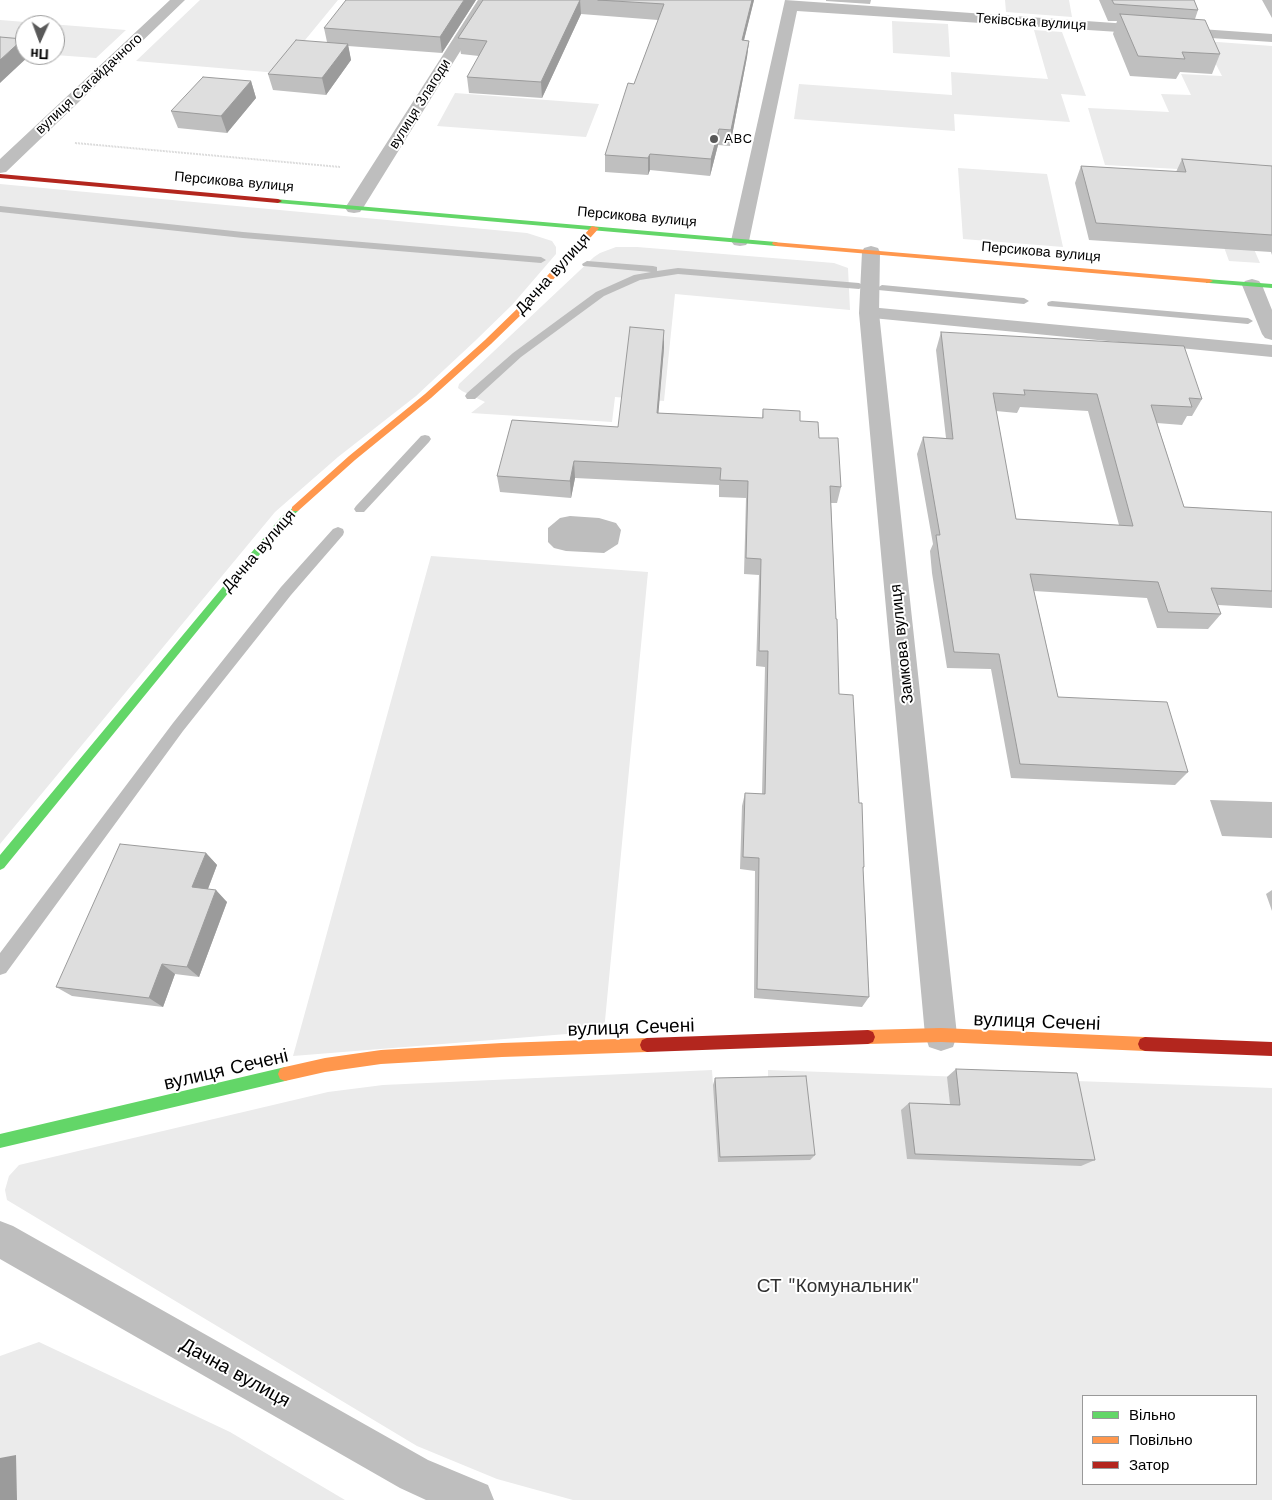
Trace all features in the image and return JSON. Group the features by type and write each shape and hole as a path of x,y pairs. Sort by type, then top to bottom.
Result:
{"street":[{"name":"вулиця Сагайдачного","path":"0,168 178,0"},
{"name":"вулиця Злагоди","path":"354,208 485,0"},
{"name":"Теківська вулиця","path":"791,3 1272,38"},
{"path":"740,241 791,3"},
{"name":"Персикова вулиця","path":"0,176 1272,286"},
{"name":"Дачна вулиця","path":"0,864 284,519 352,458 428,396 488,342 523,308 595,228"},
{"name":"Замкова вулиця","path":"871,252 869,313 941,1035"},
{"path":"1252,284 1272,334"},
{"path":"869,313 1272,351"},
{"name":"вулиця Сечені","path":"0,1141 324,1065 381,1057 502,1050 941,1035 1272,1049"},
{"name":"Дачна вулиця","path":"0,1239 406,1469 473,1500"}],"path":[{"path":"31,139 378,170"}],"green space":[{"path":"200,0 338,0 278,73 136,61"},
{"path":"1005,0 1069,0 1072,17 1006,12"},
{"path":"0,20 15,21 15,51 0,50"},
{"path":"892,21 948,24 950,57 893,53"},
{"path":"65,25 126,30 96,58 65,56"},
{"path":"1034,30 1062,32 1086,96 1061,94 1070,122 954,114 955,131 794,119 799,84 952,95 951,72 1048,79"},
{"path":"1204,41 1272,46 1272,175 1267,165 1232,163 1227,187 1260,263 1229,261 1196,170 1105,165 1088,108 1169,112 1161,94 1191,95 1181,74 1222,76"},
{"path":"455,93 599,104 586,137 437,126"},
{"path":"958,168 1047,174 1063,247 963,239"},
{"path":"0,184 527,233 552,241 556,247 556,254 512,305 416,396 338,457 275,512 0,844"},
{"path":"616,247 637,247 834,263 848,268 850,310 675,294 664,401 615,397 612,422 471,413 485,402 462,391 458,388 459,384 594,257"},
{"path":"431,556 648,572 604,1031 293,1056"},
{"name":"СТ \"Комунальник\"","path":"712,1070 713,1085 768,1084 768,1070 1272,1088 1272,1500 573,1500 497,1479 417,1446 7,1200 5,1190 9,1176 19,1165 328,1092 383,1085"},
{"path":"39,1342 230,1432 345,1500 0,1500 0,1356"}],"shaded area":[{"path":"570,516 599,518 616,523 621,530 618,544 604,553 566,551 554,548 548,542 548,528 560,518"},
{"path":"1210,800 1272,802 1272,838 1222,836"}],"building":[{"path":"346,0 464,0 440,37 324,28"},
{"path":"483,0 580,0 541,82 467,77 487,41 458,38"},
{"path":"598,0 752,0 742,40 749,41 731,130 719,129 711,159 650,154 648,158 605,155 628,83 634,84 664,4"},
{"path":"1112,0 1194,0 1198,10 1114,4"},
{"path":"1120,14 1205,20 1220,54 1182,52 1185,59 1138,56"},
{"path":"0,37 15,38 15,46 0,60"},
{"path":"296,40 348,44 322,78 268,74"},
{"path":"203,77 251,81 221,116 171,111"},
{"path":"1182,159 1272,166 1272,235 1096,223 1081,166 1186,172"},
{"path":"630,327 664,330 657,413 763,418 763,409 800,411 800,421 818,422 819,438 838,438 841,487 830,486 839,694 853,695 859,803 862,803 869,997 757,989 759,858 743,857 745,793 765,794 768,651 759,651 761,559 746,558 748,481 720,480 721,468 574,461 570,481 497,476 512,420 618,427"},
{"path":"941,332 1184,346 1202,399 1189,398 1192,407 1151,405 1184,507 1272,512 1272,591 1211,588 1221,614 1168,612 1158,582 1030,574 1058,697 1167,702 1188,772 1020,764 999,654 954,652 936,535 940,535 923,437 953,439","holes":["1024,390 1097,394 1133,526 1016,519 993,393 1025,395"]},
{"path":"120,844 206,853 192,887 216,890 187,967 162,964 149,998 56,987"},
{"path":"956,1069 1077,1073 1095,1160 915,1154 909,1103 960,1105"},
{"path":"806,1076 815,1155 720,1157 715,1078"}],"waterway":[{"path":"0,209 243,235 541,260"},
{"path":"587,264 653,269"},
{"path":"471,396 517,355 600,294 638,277 678,271 859,286"},
{"path":"882,288 1024,301"},
{"path":"1052,304 1248,321"},
{"path":"360,509 425,439"},
{"path":"0,967 178,727 286,591 338,532"}],"traffic: fast":[{"path":"278,201 776,244"},
{"path":"1209,281 1272,286"},
{"path":"0,864 284,519 295,509"},
{"path":"0,1141 285,1074"}],"traffic: slow":[{"path":"295,509 352,458 428,396 488,342 523,308 595,228"},
{"path":"776,244 1209,281"},
{"path":"868,1037 941,1035 1145,1044"},
{"path":"285,1074 325,1065 381,1057 502,1050 647,1045"}],"traffic: jam":[{"path":"0,176 278,201"},
{"path":"647,1045 868,1037"},
{"path":"1145,1044 1272,1049"}],"place":[{"name":"ABC","path":"714,139"}]}
